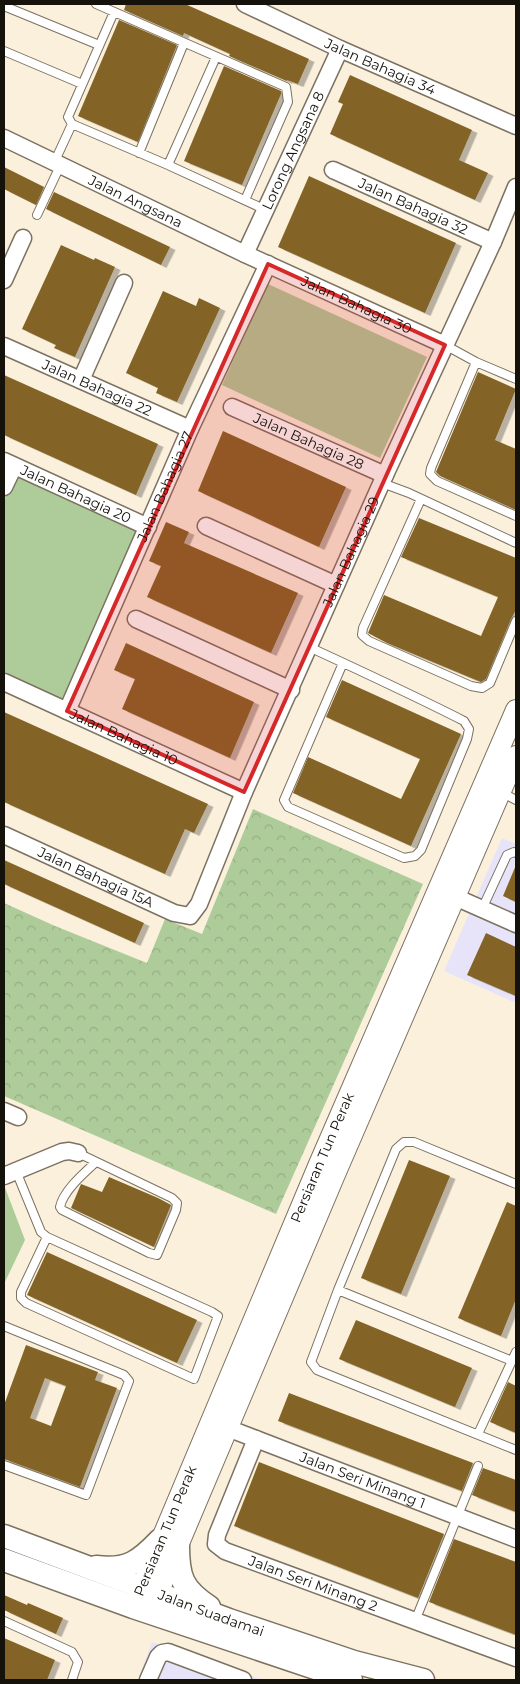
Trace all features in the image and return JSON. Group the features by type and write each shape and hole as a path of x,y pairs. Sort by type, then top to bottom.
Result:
{"main road":[{"name":"Jalan Suadamai","path":"4,1536 78,1564 146,1600 351,1680"},
{"path":"78,1564 107,1568 122,1567 134,1563 169,1543 186,1588 206,1605 229,1620"},
{"name":"Jalan Suadamai","path":"4,1560 146,1600 229,1620 354,1662 423,1680"}],"street":[{"name":"Jalan Bahagia 34","path":"251,5 340,49 516,126"},
{"name":"Lorong Angsana 8","path":"245,254 340,49"},
{"name":"Jalan Angsana","path":"4,138 268,264"},
{"name":"Jalan Bahagia 32","path":"333,170 493,242"},
{"name":"Jalan Bahagia 29","path":"190,916 199,904 244,792 291,690 336,585 493,242 516,187"},
{"path":"4,280 23,238"},
{"name":"Jalan Bahagia 30","path":"268,264 445,345"},
{"name":"Jalan Bahagia 27","path":"67,711 190,429 268,264"},
{"path":"80,380 124,283"},
{"name":"Jalan Bahagia 22","path":"4,346 190,429"},
{"name":"Jalan Bahagia 28","path":"232,407 384,479"},
{"path":"4,487 9,464"},
{"name":"Jalan Bahagia 20","path":"9,464 148,527"},
{"path":"206,526 336,585"},
{"path":"136,619 291,690"},
{"name":"Jalan Bahagia 10","path":"4,682 244,792"},
{"name":"Persiaran Tun Perak","path":"219,1424 323,1155 516,710"},
{"name":"Persiaran Tun Perak","path":"146,1600 219,1424 455,897 508,796 516,756"},
{"name":"Jalan Bahagia 15A","path":"4,835 174,914 190,916"},
{"path":"455,897 516,924"},
{"path":"10,1173 62,1152 69,1151 78,1154"},
{"name":"Jalan Seri Minang 1","path":"219,1424 516,1539"},
{"name":"Jalan Seri Minang 2","path":"256,1439 217,1535 216,1544 224,1551 516,1658"},
{"path":"148,1680 162,1652 168,1652 243,1680"}],"lane":[{"path":"96,4 286,87 288,102 245,200"},
{"path":"4,6 99,45"},
{"path":"114,12 68,117 72,124 266,210"},
{"path":"139,153 184,43"},
{"path":"4,51 82,84"},
{"path":"168,165 216,57"},
{"path":"37,215 72,124"},
{"path":"445,345 476,362 516,379"},
{"path":"476,362 430,474 437,481 516,516"},
{"path":"384,479 421,499 516,543"},
{"path":"421,499 363,628 362,635 377,645 472,686 482,688 490,683 516,621"},
{"path":"309,647 343,663 464,721 469,729 467,739 421,850 415,856 404,858 288,807 284,800 343,663"},
{"path":"482,909 507,855 516,853"},
{"path":"516,1184 414,1142 404,1142 396,1149 338,1290 311,1362 317,1370 516,1450"},
{"path":"78,1154 96,1162 172,1198 177,1203 176,1210 157,1255 62,1210 60,1207 63,1199 81,1176 96,1162"},
{"path":"10,1173 41,1232 47,1237 218,1316 194,1379 35,1307 21,1298 21,1292 47,1237"},
{"path":"338,1290 512,1361"},
{"path":"4,1326 124,1375 129,1381 86,1495 4,1465"},
{"path":"478,1434 516,1352"},
{"path":"415,1621 478,1466"},
{"path":"4,1622 72,1652 78,1662 72,1680"}],"highlighted area":[{"path":"268,264 445,345 244,792 67,711"}],"shaded area":[{"path":"502,838 516,844 516,1003 444,971"},
{"path":"152,1642 263,1680 138,1680"}],"green space":[{"path":"268,284 427,357 380,458 222,385"},
{"path":"18,469 140,526 63,700 4,673 4,501"},
{"path":"253,809 423,884 276,1214 4,1096 4,903 147,963 165,919 202,934"},
{"path":"4,1185 25,1240 4,1284"}],"building":[{"path":"126,4 185,4 309,59 298,84 287,81 229,56 230,54 184,33 183,36 124,10"},
{"path":"119,20 177,45 138,142 78,116"},
{"path":"224,66 281,91 242,185 184,161"},
{"path":"350,75 472,130 459,160 488,173 475,200 330,134 343,104 338,102"},
{"path":"4,167 44,187 36,205 4,189"},
{"path":"309,176 456,243 425,313 278,247"},
{"path":"54,192 170,247 161,265 46,209"},
{"path":"61,245 115,267 75,357 54,348 56,345 22,329"},
{"path":"163,291 196,306 199,298 220,308 177,402 156,393 158,388 126,373"},
{"path":"478,372 516,389 495,440 516,449 516,510 440,476 436,472"},
{"path":"4,375 158,444 136,495 4,435"},
{"path":"223,431 346,487 319,547 198,491"},
{"path":"419,518 516,558 516,610 486,679 481,682 387,643 368,633 384,595 481,636 498,597 401,557"},
{"path":"166,522 189,532 184,543 298,593 271,653 147,597 161,566 149,561"},
{"path":"126,643 254,702 230,758 122,709 135,679 114,670"},
{"path":"342,680 461,734 411,846 293,793 308,757 401,799 420,759 326,717"},
{"path":"4,712 208,804 194,833 185,829 165,874 4,802"},
{"path":"4,860 144,923 135,943 4,884"},
{"path":"516,865 516,902 503,896"},
{"path":"486,933 516,947 516,996 467,975"},
{"path":"409,1160 450,1176 401,1294 361,1278"},
{"path":"109,1177 171,1205 154,1247 71,1208 81,1184 102,1192"},
{"path":"507,1202 516,1206 516,1299 501,1336 458,1318"},
{"path":"47,1252 197,1320 177,1363 27,1295"},
{"path":"356,1320 472,1368 455,1407 339,1359"},
{"path":"26,1345 98,1372 95,1380 117,1388 80,1487 4,1459 4,1405","holes":["45,1378 66,1386 51,1426 30,1418"]},
{"path":"508,1382 516,1386 516,1433 490,1422"},
{"path":"289,1393 473,1463 462,1491 278,1421"},
{"path":"259,1462 444,1534 418,1598 234,1526"},
{"path":"483,1468 516,1480 516,1512 472,1495"},
{"path":"454,1539 516,1562 516,1635 429,1602"},
{"path":"4,1595 63,1618 56,1634 4,1610"},
{"path":"4,1638 55,1660 47,1680 4,1680"}]}
